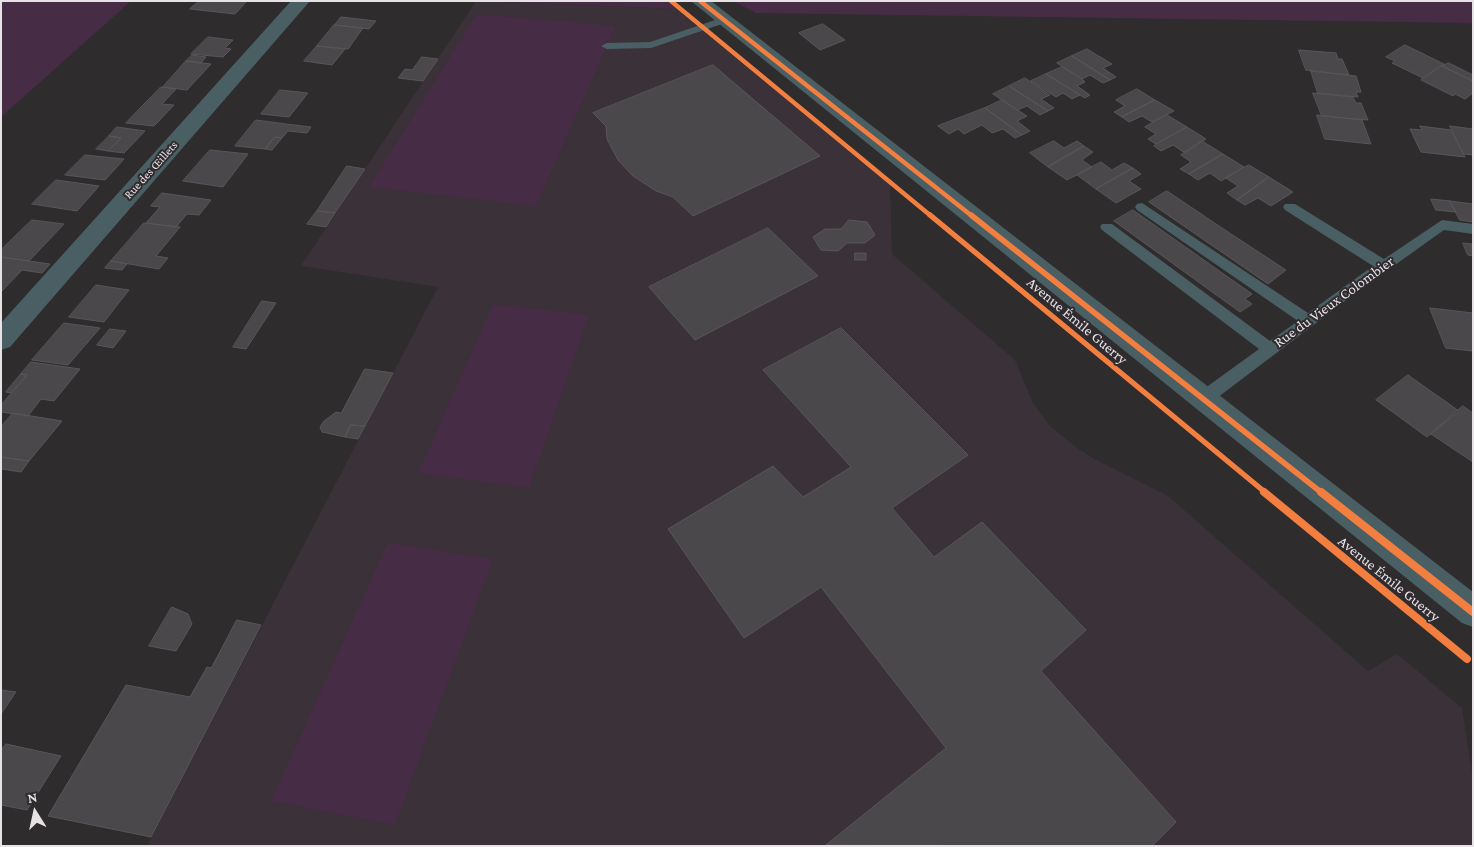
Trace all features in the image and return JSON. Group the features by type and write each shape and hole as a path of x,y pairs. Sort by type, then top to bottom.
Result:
{"street":[{"name":"Rue des Œillets","path":"1,340 301,1"},
{"name":"Avenue Émile Guerry","path":"700,1 1473,612"}],"lane":[{"path":"606,46 651,45 724,20"},
{"path":"1290,206 1384,266"},
{"path":"1142,207 1308,320"},
{"name":"Rue du Vieux Colombier","path":"1203,399 1308,320 1442,225 1473,229"},
{"path":"1107,227 1270,349"}],"shaded area":[{"path":"1,1 131,1 1,117"},
{"path":"476,1 677,9 890,185 892,254 1015,360 1033,403 1050,426 1077,448 1096,460 1168,496 1368,671 1397,654 1462,708 1473,779 1473,846 147,846 438,287 301,266"},
{"path":"476,1 668,1 677,9"},
{"path":"733,1 1473,1 1473,23 756,13"},
{"path":"477,14 616,26 536,206 369,187"},
{"path":"493,304 589,315 529,488 418,473"},
{"path":"388,542 493,559 395,825 271,801"}],"building":[{"path":"199,1 247,1 235,14 190,9"},
{"path":"341,17 376,21 369,29 335,25"},
{"path":"823,24 845,40 820,50 799,33"},
{"path":"334,25 363,28 348,49 317,46"},
{"path":"208,37 233,40 225,48 231,49 223,57 191,54"},
{"path":"1405,45 1444,64 1423,78 1392,63 1395,61 1386,57"},
{"path":"317,46 345,49 332,65 304,61"},
{"path":"1087,49 1112,64 1103,68 1116,77 1110,80 1072,56"},
{"path":"1299,50 1336,53 1338,59 1342,59 1349,75 1306,70"},
{"path":"192,55 206,57 201,63 186,61"},
{"path":"1072,56 1110,80 1103,83 1090,75 1082,79 1057,63"},
{"path":"422,57 438,59 423,81 398,78 405,69 412,70"},
{"path":"186,61 211,64 187,90 163,87"},
{"path":"1449,63 1473,75 1473,81 1442,66"},
{"path":"713,65 820,156 693,216 673,197 656,191 633,176 618,160 607,139 606,126 593,113"},
{"path":"1442,66 1473,81 1473,93 1465,99 1455,94 1453,96 1421,80"},
{"path":"1062,67 1085,82 1077,86 1090,95 1085,98 1046,74"},
{"path":"1311,71 1356,76 1361,92 1356,92 1358,97 1318,93"},
{"path":"1046,74 1080,95 1072,99 1063,93 1056,97 1031,81"},
{"path":"1025,78 1050,95 1041,99 1054,108 1048,111 1009,86"},
{"path":"1009,86 1048,111 1040,115 1027,106 1017,110 993,94"},
{"path":"161,87 176,89 162,104 174,105 154,126 126,123"},
{"path":"1137,89 1155,100 1122,117 1114,112 1125,106 1116,100"},
{"path":"280,90 308,93 289,117 261,114"},
{"path":"1313,93 1353,97 1356,103 1361,103 1368,120 1322,116"},
{"path":"1002,100 1027,116 1017,121 1030,131 1022,135 985,108"},
{"path":"1155,100 1174,111 1152,122 1142,116 1129,122 1122,117"},
{"path":"985,108 1022,135 1015,138 1003,129 992,133 982,125 964,134 958,129 949,134 938,126"},
{"path":"1167,115 1187,127 1156,144 1148,139 1156,134 1145,127"},
{"path":"1317,115 1362,120 1371,144 1325,139"},
{"path":"256,120 311,127 307,133 288,131 282,138 275,137 265,149 235,146"},
{"path":"1420,126 1451,130 1465,157 1421,152 1410,129 1422,130"},
{"path":"1450,126 1473,129 1473,155 1464,154"},
{"path":"117,127 145,131 124,153 108,151 121,138 109,136"},
{"path":"1187,127 1206,139 1185,153 1173,145 1161,151 1154,146"},
{"path":"109,136 121,138 108,151 96,149"},
{"path":"275,137 282,138 272,150 265,149"},
{"path":"1054,141 1064,148 1077,141 1084,146 1048,167 1030,153"},
{"path":"1202,141 1223,154 1189,174 1180,169 1191,162 1181,155"},
{"path":"1084,146 1093,152 1082,160 1092,167 1067,180 1048,167"},
{"path":"210,150 248,154 223,187 183,181"},
{"path":"1223,154 1244,167 1221,181 1210,173 1198,180 1189,174"},
{"path":"85,155 124,159 105,180 65,175"},
{"path":"1101,162 1112,170 1124,163 1133,168 1096,189 1077,175"},
{"path":"1249,165 1269,177 1237,200 1227,193 1238,186 1226,178"},
{"path":"347,166 365,169 335,213 317,211"},
{"path":"1133,168 1141,174 1129,181 1141,189 1116,203 1096,189"},
{"path":"1269,177 1293,192 1271,206 1258,198 1245,205 1237,200"},
{"path":"56,180 99,186 77,211 32,204"},
{"path":"1167,191 1286,270 1268,284 1149,202"},
{"path":"162,193 211,200 199,215 187,214 176,227 146,223 160,207 151,206"},
{"path":"1431,199 1450,201 1456,212 1436,210"},
{"path":"1450,201 1473,204 1473,222 1460,220"},
{"path":"1133,210 1252,294 1245,299 1252,304 1240,312 1114,221"},
{"path":"317,211 335,213 326,227 307,224"},
{"path":"32,220 64,224 29,261 1,257 1,250"},
{"path":"849,220 867,222 875,235 865,243 847,243 838,251 821,250 813,237 825,229 841,229"},
{"path":"144,223 180,227 156,256 168,258 159,269 111,261"},
{"path":"768,228 818,276 695,340 649,287"},
{"path":"1463,243 1472,244 1473,256 1468,255"},
{"path":"855,253 866,253 866,260 855,260"},
{"path":"1,257 50,264 42,273 22,270 1,292"},
{"path":"111,261 127,264 122,270 105,268"},
{"path":"96,285 129,290 104,322 69,317"},
{"path":"262,301 276,303 246,349 233,347"},
{"path":"1430,308 1473,313 1473,351 1446,348"},
{"path":"64,323 100,328 68,365 32,360"},
{"path":"841,328 968,455 892,508 934,557 982,522 1086,630 1041,671 1176,822 1152,846 826,845 946,748 821,587 744,638 668,529 773,466 803,497 851,467 763,370"},
{"path":"110,329 126,331 113,348 97,345"},
{"path":"31,362 80,369 54,401 41,399 28,416 1,412 1,405 27,375 21,374"},
{"path":"365,369 393,373 365,426 351,425 345,437 322,432 320,427 324,421 336,412 341,413"},
{"path":"21,374 27,375 11,393 6,392"},
{"path":"1408,375 1459,411 1427,437 1376,400"},
{"path":"1463,406 1473,413 1473,462 1431,434"},
{"path":"13,413 62,421 29,461 1,457 1,427"},
{"path":"351,425 365,426 358,439 345,437"},
{"path":"1,457 29,461 21,472 1,469"},
{"path":"172,607 188,614 192,624 176,651 149,646"},
{"path":"237,620 261,625 151,837 48,816 126,685 190,697 207,667 211,668"},
{"path":"1,690 16,692 1,714"},
{"path":"6,744 61,756 27,810 1,805 1,751"}],"cycle path":[{"path":"671,1 1467,659"},
{"path":"700,1 1473,612"}]}
